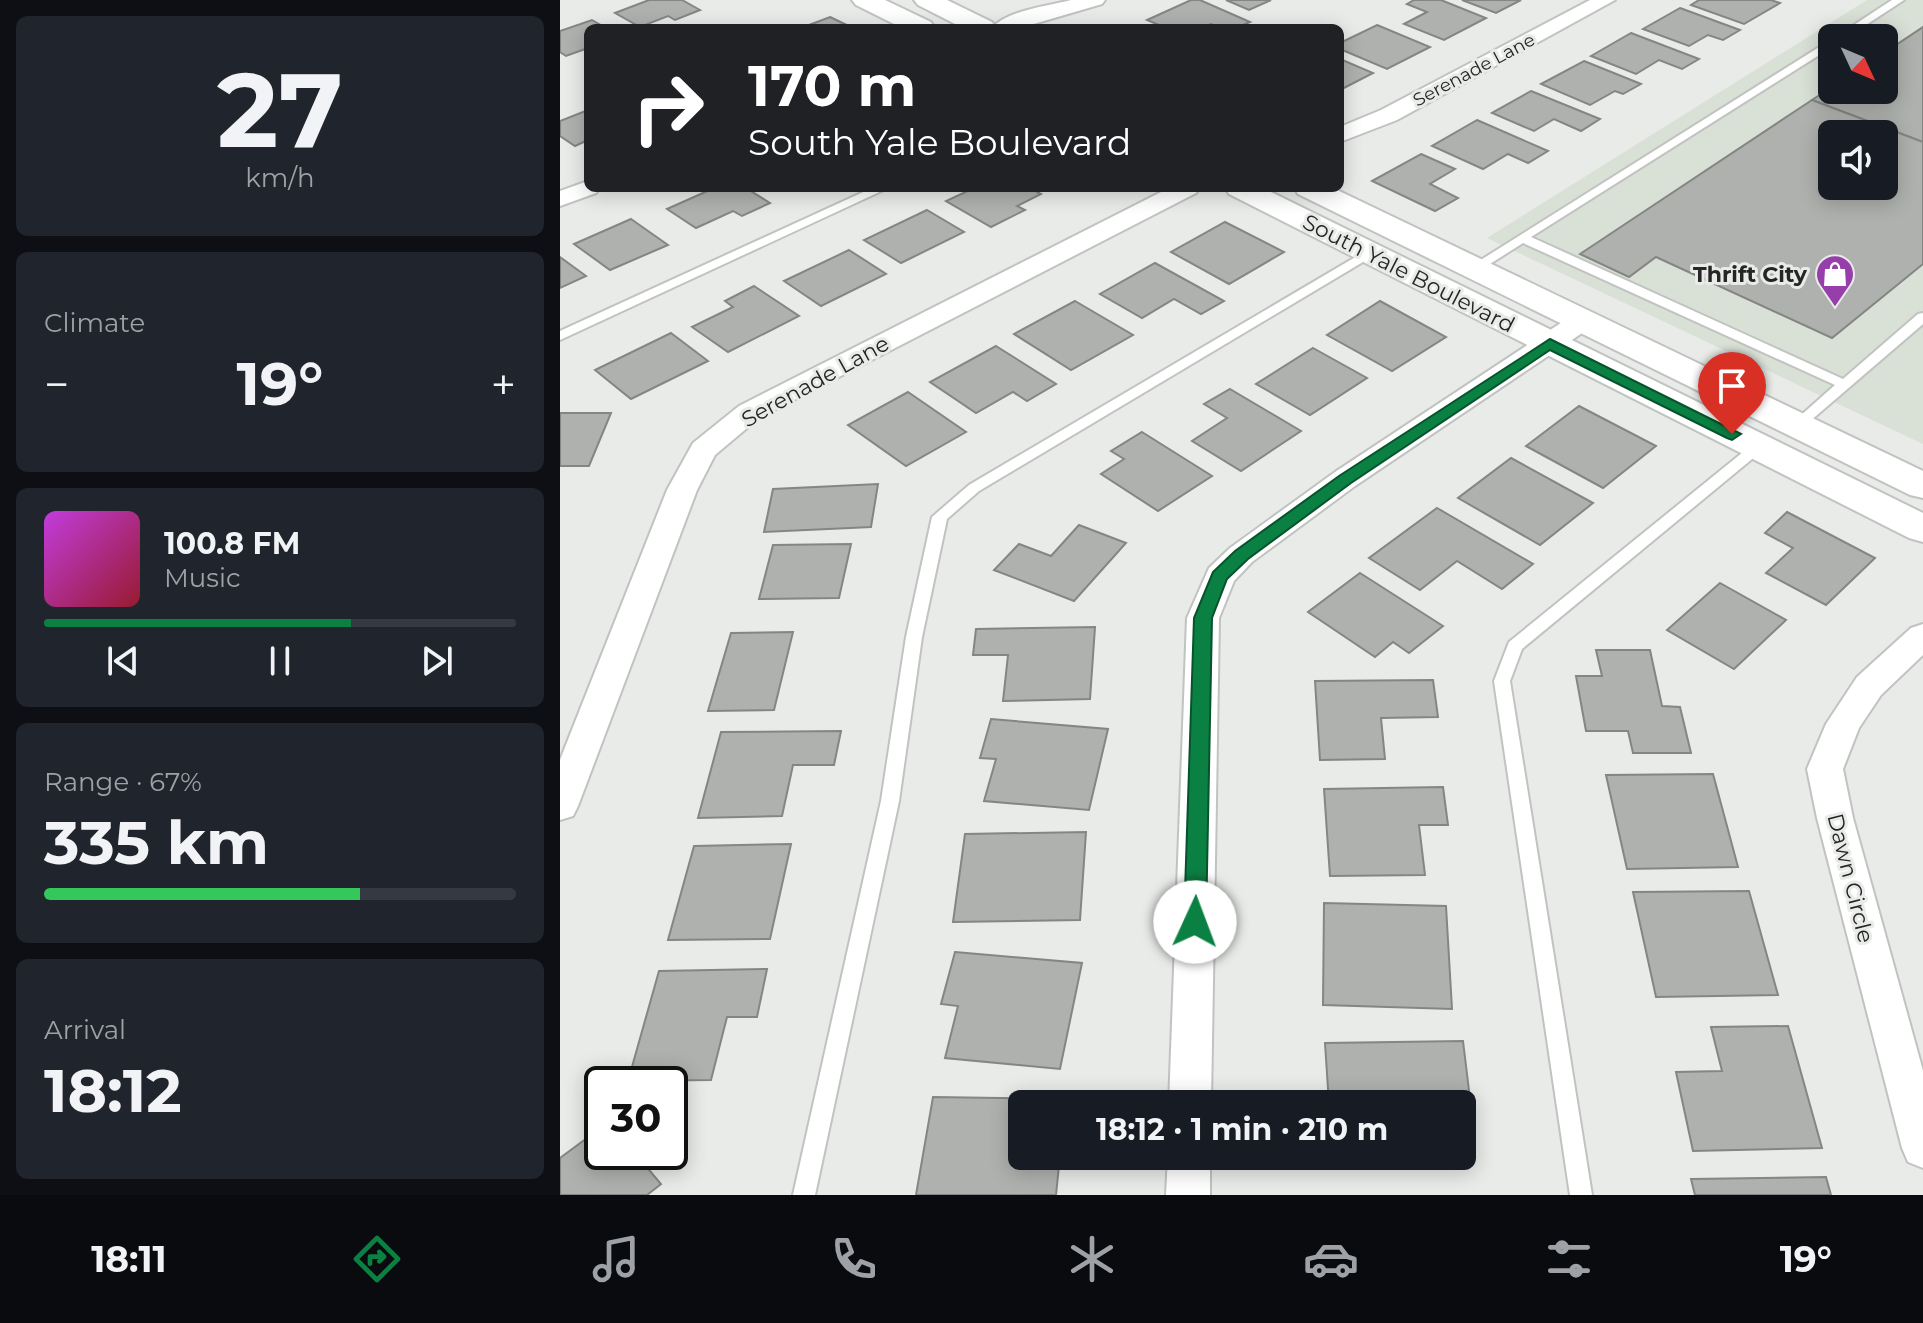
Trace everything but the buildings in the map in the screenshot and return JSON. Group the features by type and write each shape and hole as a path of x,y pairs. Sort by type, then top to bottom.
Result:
{"street":[{"path":"865,0 914,24"},
{"path":"927,0 975,24"},
{"path":"1012,24 1095,0"},
{"name":"Serenade Lane","path":"1344,133 1389,115 1605,0"},
{"path":"560,199 584,190"},
{"name":"Serenade Lane","path":"560,806 682,490 703,450 749,412 1180,192"},
{"name":"South Yale Boulevard","path":"1248,192 1923,529"},
{"name":"South Yale Boulevard","path":"1317,192 1923,486"},
{"path":"1190,1090 1203,618 1220,576 1241,555 1345,479 1582,321"},
{"name":"Dawn Circle","path":"1923,636 1869,686 1843,724 1825,769 1835,818 1923,1148"},
{"path":"1188,1195 1189,1170"}],"lane":[{"path":"1861,24 1899,0"},
{"path":"1474,268 1818,51"},
{"path":"560,336 873,192"},
{"path":"1523,238 1845,385"},
{"path":"804,1195 890,801 914,637 940,517 974,488 1369,253"},
{"path":"1797,425 1923,317"},
{"path":"1581,1195 1502,681 1515,646 1758,447"}],"shaded area":[{"path":"1867,0 1923,0 1923,444 1487,238 1818,31 1818,104 1898,104 1898,24 1829,24"}],"place":[{"name":"Thrift City","path":"1835,308"}],"route":[{"path":"1195,922 1203,618 1220,576 1241,555 1345,479 1550,343 1732,434"}]}
